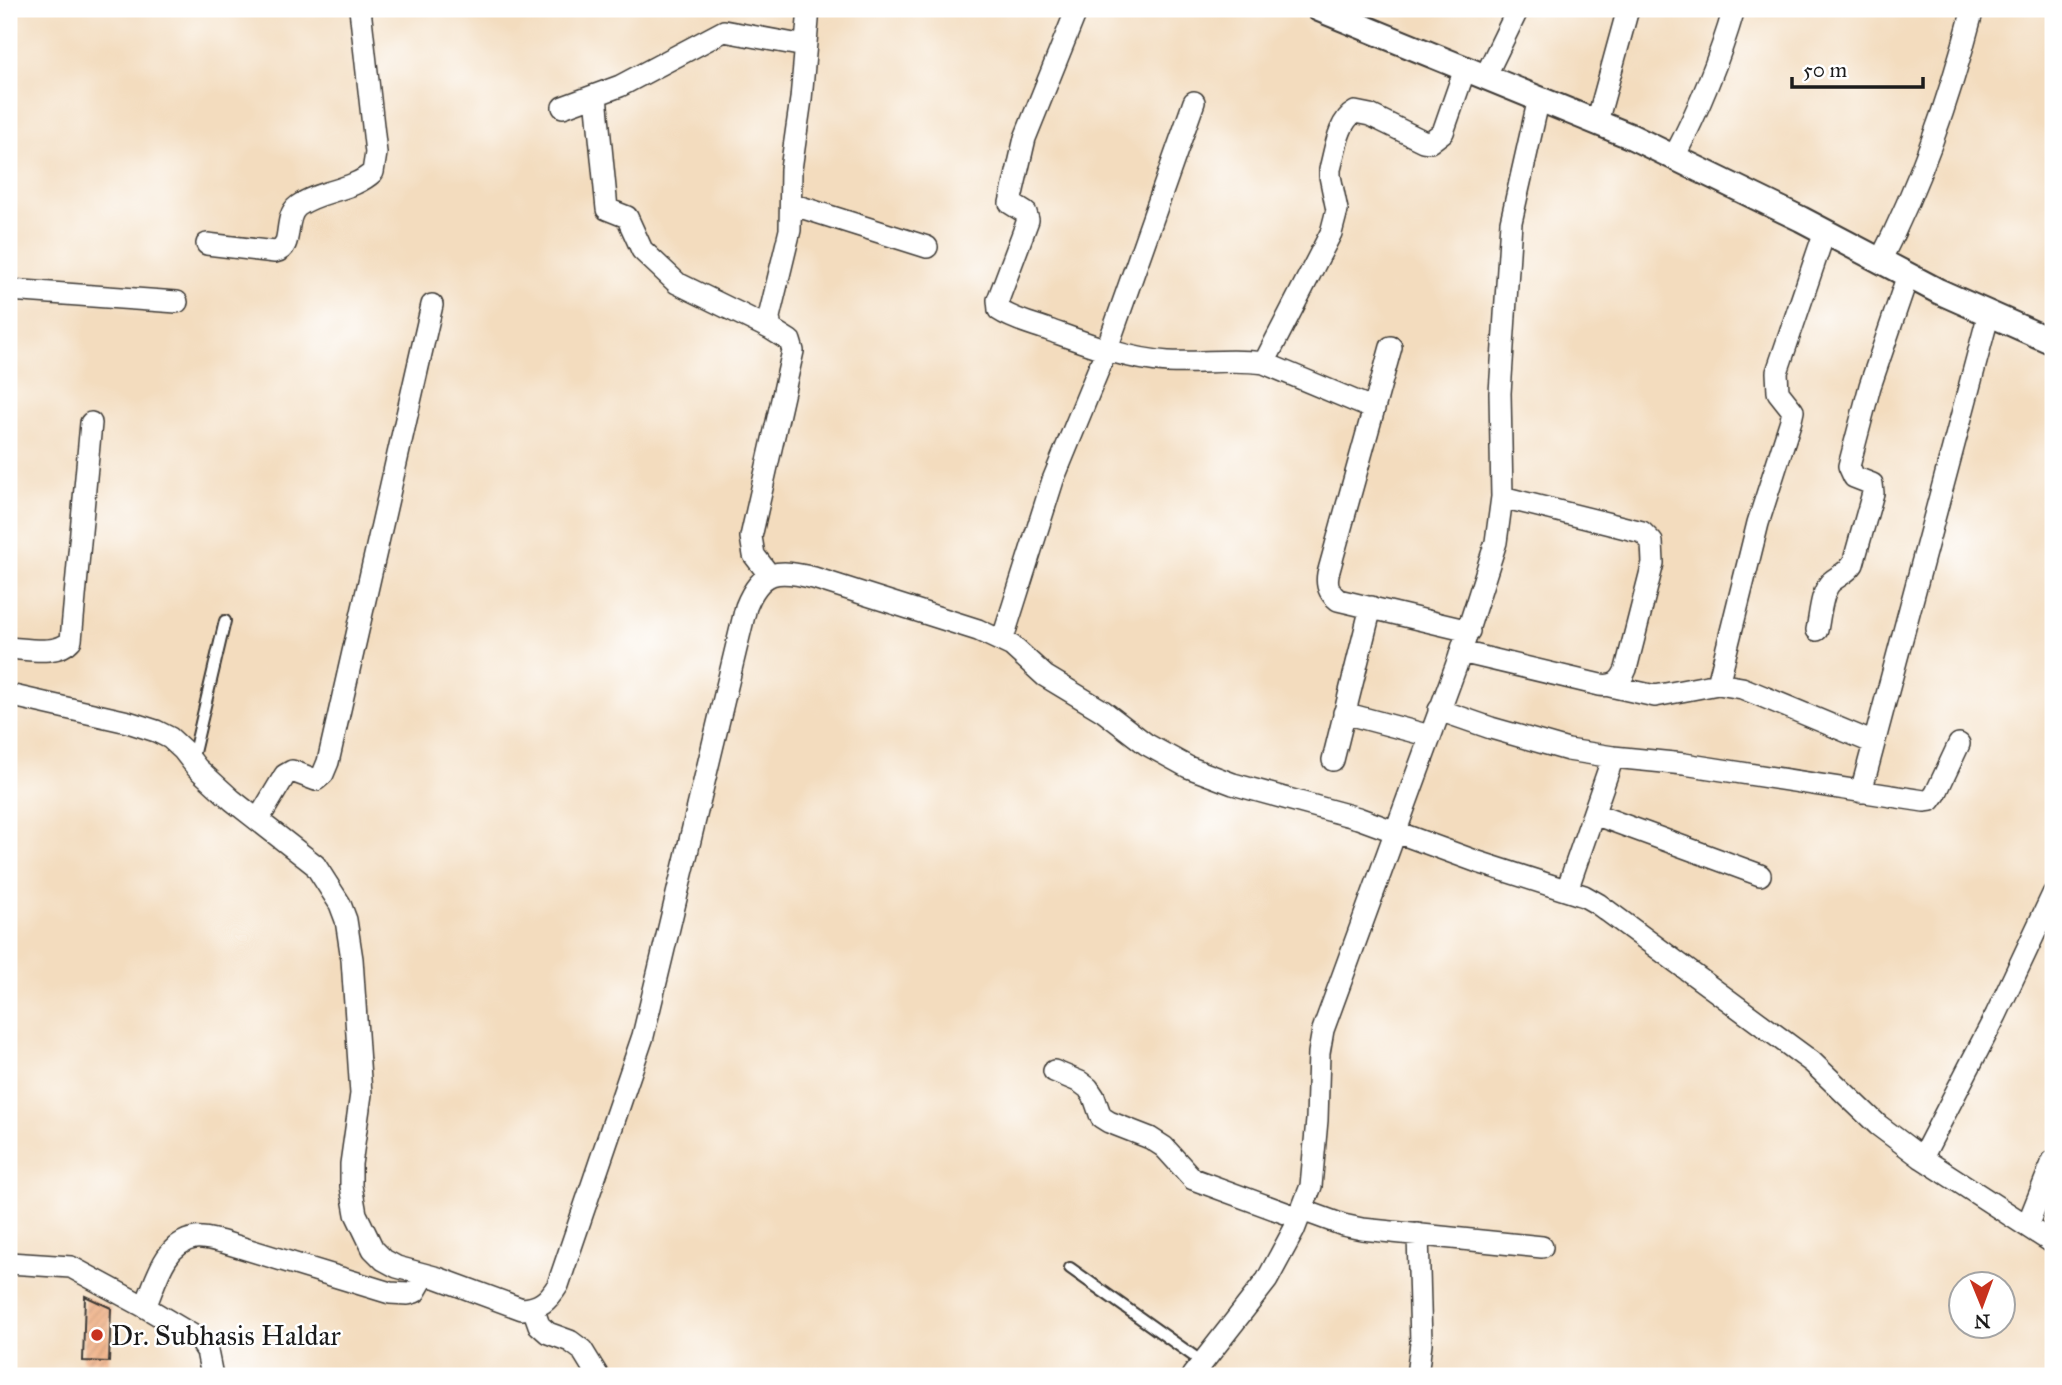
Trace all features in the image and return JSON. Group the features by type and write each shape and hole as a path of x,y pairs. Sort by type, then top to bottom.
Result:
{"street":[{"path":"207,244 275,252 281,250 286,244 290,216 297,206 360,181 373,172 376,153 360,9"},
{"path":"773,330 769,317 790,230 791,169 809,9"},
{"path":"1077,9 1025,138 1010,203 1026,212 1028,220 997,305 999,310 1008,316 1106,351 1166,362 1248,360 1264,363 1374,409"},
{"path":"1319,9 1597,122 1825,231 1908,275 2053,342"},
{"path":"1264,363 1331,233 1337,210 1330,169 1349,115 1355,112 1370,115 1430,142 1443,132 1475,73 1518,9"},
{"path":"1597,122 1628,9"},
{"path":"1674,157 1703,100 1734,9"},
{"path":"1880,261 1910,201 1961,54 1973,9"},
{"path":"563,107 620,86 724,31 805,46"},
{"path":"596,96 607,209 627,217 642,250 677,283 790,341 793,351 751,530 754,555 770,576"},
{"path":"1197,1369 1267,1280 1311,1186 1319,1053 1323,1030 1469,631 1496,542 1502,497 1500,393 1504,298 1511,222 1539,98"},
{"path":"1002,641 1053,480 1106,351 1194,102"},
{"path":"791,204 927,247"},
{"path":"1718,684 1758,523 1793,411 1776,386 1777,372 1825,231"},
{"path":"1817,630 1826,589 1853,564 1873,494 1872,484 1854,477 1849,466 1870,386 1908,275"},
{"path":"9,289 177,302"},
{"path":"258,820 285,775 292,771 316,779 323,774 328,762 432,304"},
{"path":"1861,792 1989,313"},
{"path":"1391,347 1327,581 1332,595 1338,600 1469,631"},
{"path":"9,648 58,649 66,647 71,640 90,423"},
{"path":"1502,497 1642,532 1652,542 1653,564 1626,669 1623,677 1609,686"},
{"path":"9,695 90,712 156,731 170,738 232,800 315,865 340,904 346,920 352,958 361,1094 351,1164 351,1186 356,1214 373,1249 384,1260 522,1309 533,1308 550,1297 558,1285 636,1056 673,918 746,607 755,587 770,576 787,572 814,578 978,630 1002,641 1020,652 1045,676 1103,711 1146,744 1188,767 1233,784 1358,818 1490,867 1567,890 1598,904 1812,1062 1878,1125 1922,1158 2053,1243"},
{"path":"1333,760 1371,607"},
{"path":"1461,652 1655,696 1718,684 1742,688 1874,743"},
{"path":"1439,710 1568,750 1684,764 1911,800 1931,800 1959,744"},
{"path":"1345,713 1430,736"},
{"path":"1567,890 1614,757"},
{"path":"1594,814 1760,875"},
{"path":"1922,1158 1996,1015 2053,894"},
{"path":"1054,1071 1088,1088 1101,1117 1164,1147 1193,1180 1343,1225 1542,1247"},
{"path":"2027,1226 2053,1161"},
{"path":"1417,1376 1421,1343 1418,1234"},
{"path":"145,1307 170,1252 182,1242 198,1238 223,1242 390,1293 415,1292 425,1275"},
{"path":"9,1263 71,1267 145,1307 199,1339 207,1351 212,1376"},
{"path":"533,1308 539,1325 548,1333 569,1341 582,1350 598,1376"}],"lane":[{"path":"192,761 225,621"},
{"path":"1070,1268 1197,1369"}],"building":[{"name":"Dr. Subhasis Haldar","path":"85,1296 111,1308 109,1362 83,1361"}],"place":[{"name":"Dr. Subhasis Haldar","path":"97,1335"}]}
